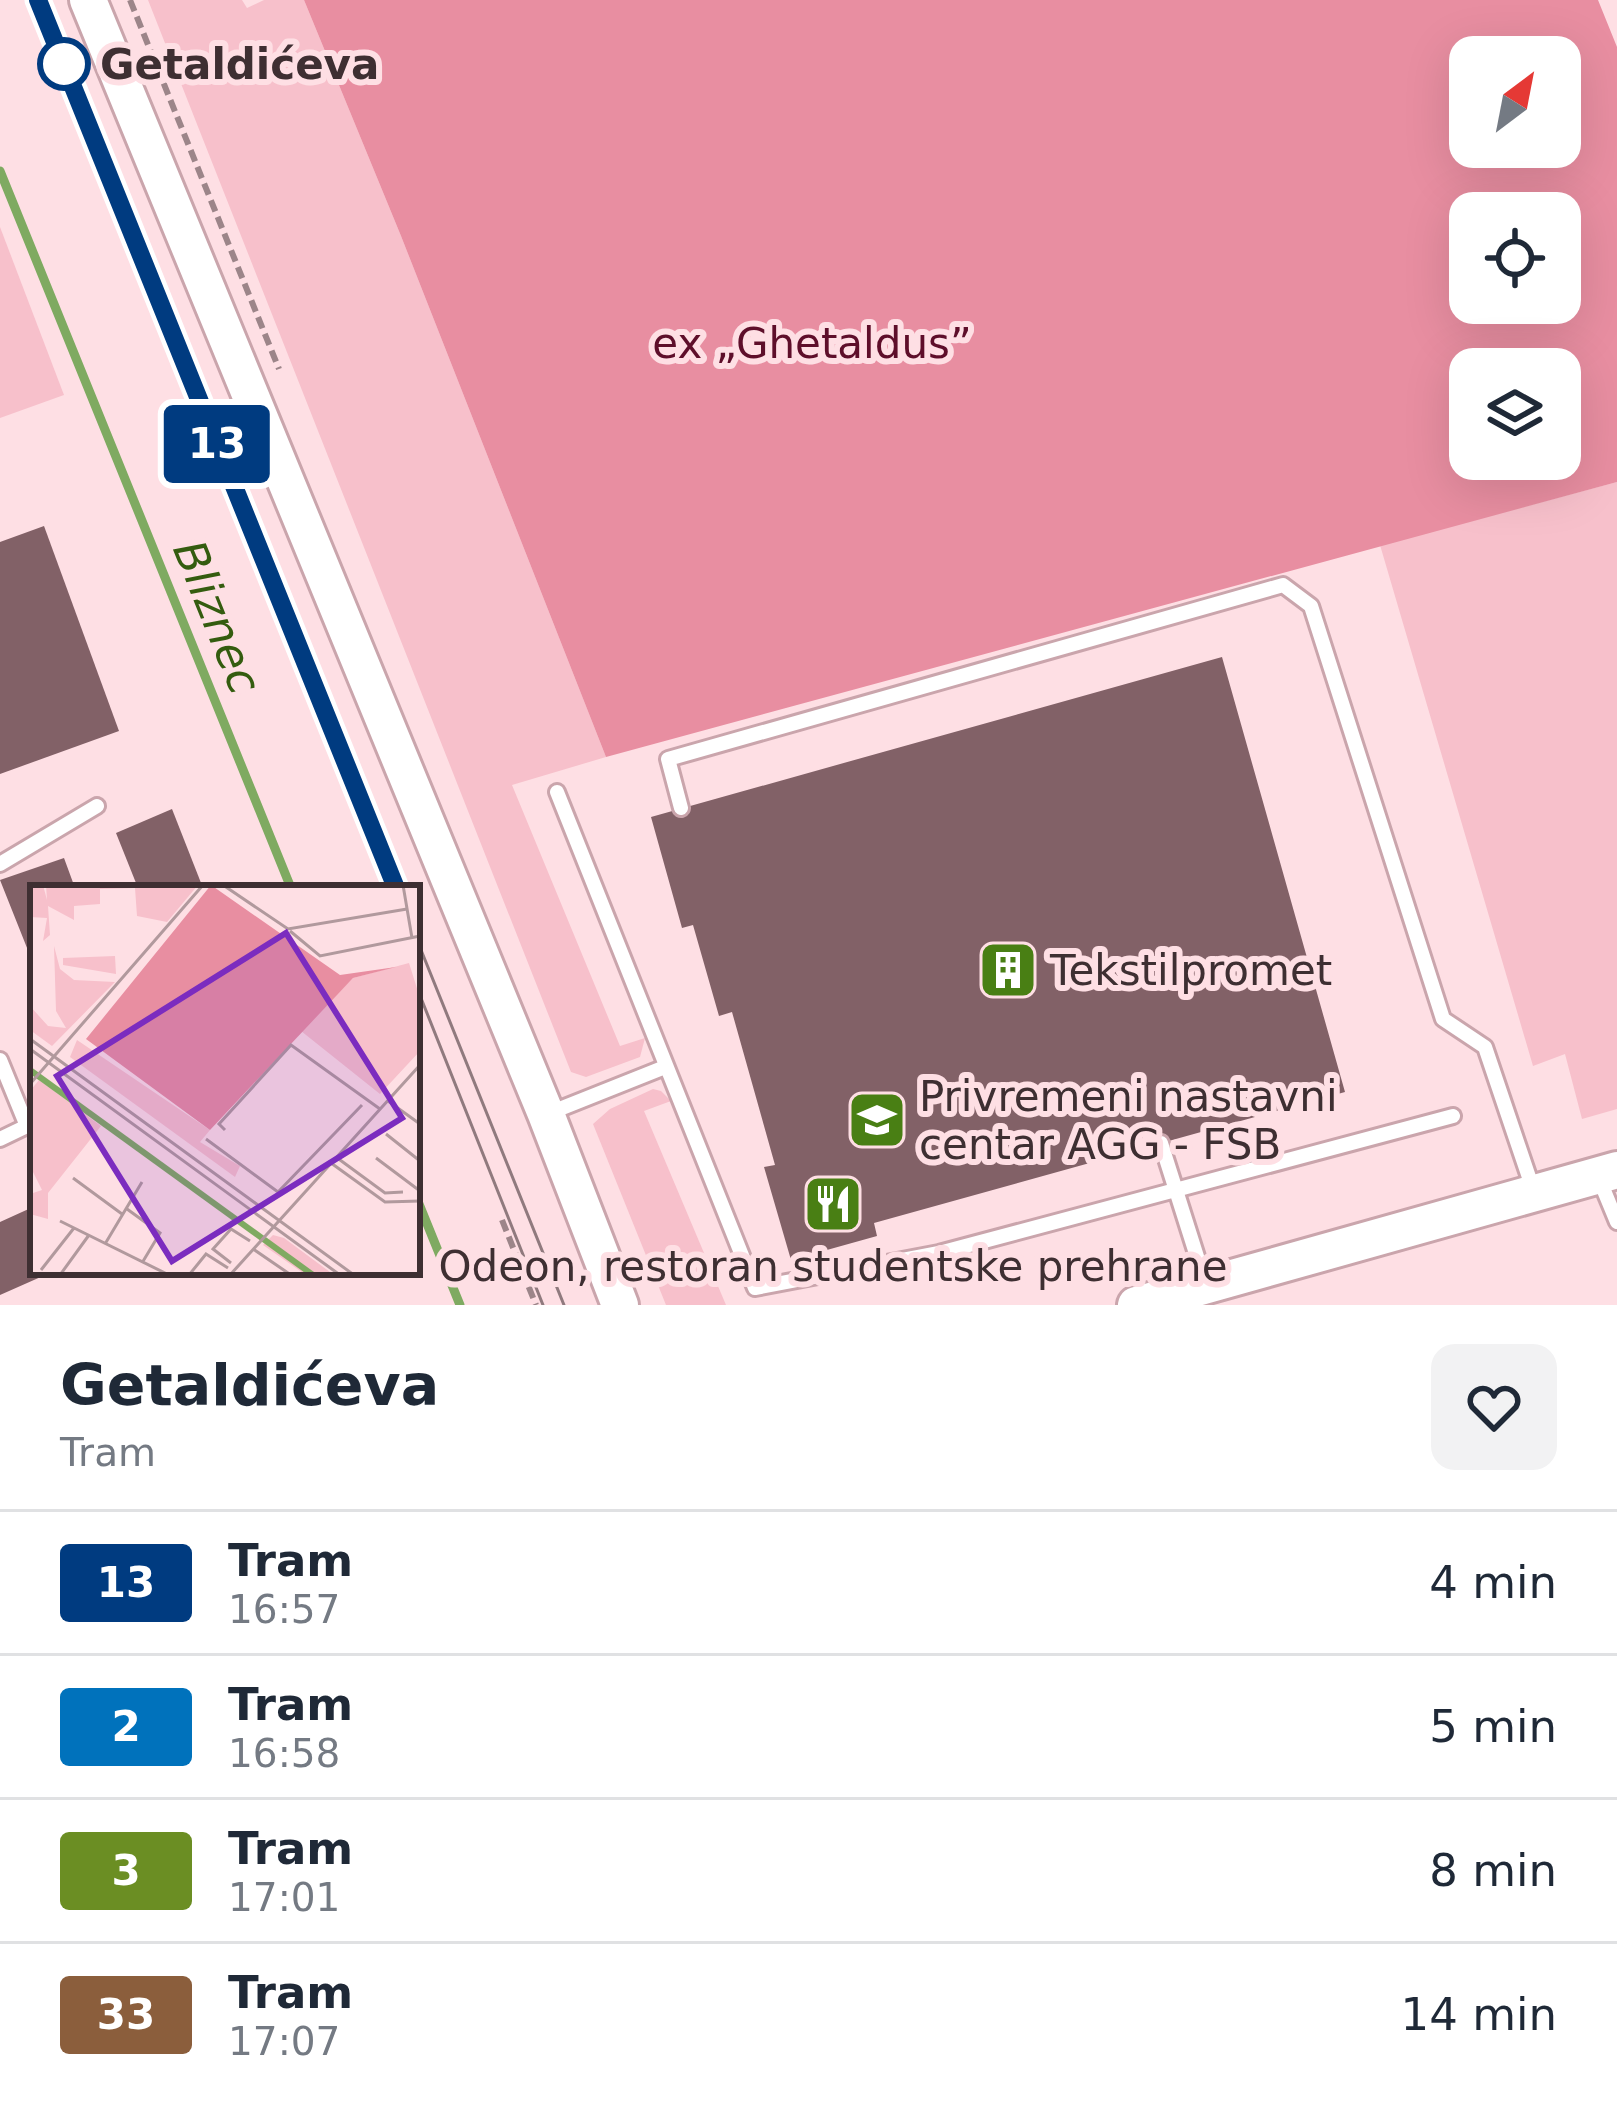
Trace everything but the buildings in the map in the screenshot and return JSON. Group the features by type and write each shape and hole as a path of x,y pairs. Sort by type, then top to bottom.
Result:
{"street":[{"path":"88,0 620,1305"},
{"path":"1153,1303 1607,1173"}],"lane":[{"path":"681,808 668,759 1283,585 1311,606 1443,1019 1485,1047 1535,1193"},
{"path":"557,792 755,1288 939,1253 1453,1116"},
{"path":"0,864 97,806"},
{"path":"0,1060 27,1126 0,1139"},
{"path":"545,1114 665,1066"},
{"path":"1161,1143 1206,1286"},
{"path":"1607,1173 1617,1222"}],"path":[{"path":"502,1220 536,1305"}],"shaded area":[{"path":"148,0 242,0 247,8 264,0 304,0 606,757 512,785 620,1046 645,1038 640,1057 586,1077 571,1072"},
{"path":"0,227 64,395 0,418"},
{"path":"1617,482 1617,1109 1582,1119 1565,1054 1533,1066 1380,545"},
{"path":"653,1089 671,1101 644,1111 726,1305 666,1305 593,1124 610,1109"}],"green space":[{"name":"ex „Ghetaldus”","path":"304,0 1598,0 1617,47 1617,482 606,757"}],"waterway":[{"name":"Bliznec","path":"0,171 290,885"},
{"name":"Bliznec","path":"420,1206 460,1305"}],"tram line":[{"path":"38,0 395,885"},
{"name":"13","path":"38,0 395,885"},
{"path":"420,947 564,1305"},
{"path":"420,996 543,1305"}],"place":[{"name":"Getaldićeva","path":"64,64"},
{"name":"Tekstilpromet","path":"1008,970"},
{"name":"Privremeni nastavni centar AGG - FSB","path":"877,1120"},
{"name":"Odeon, restoran studentske prehrane","path":"833,1204"}]}
